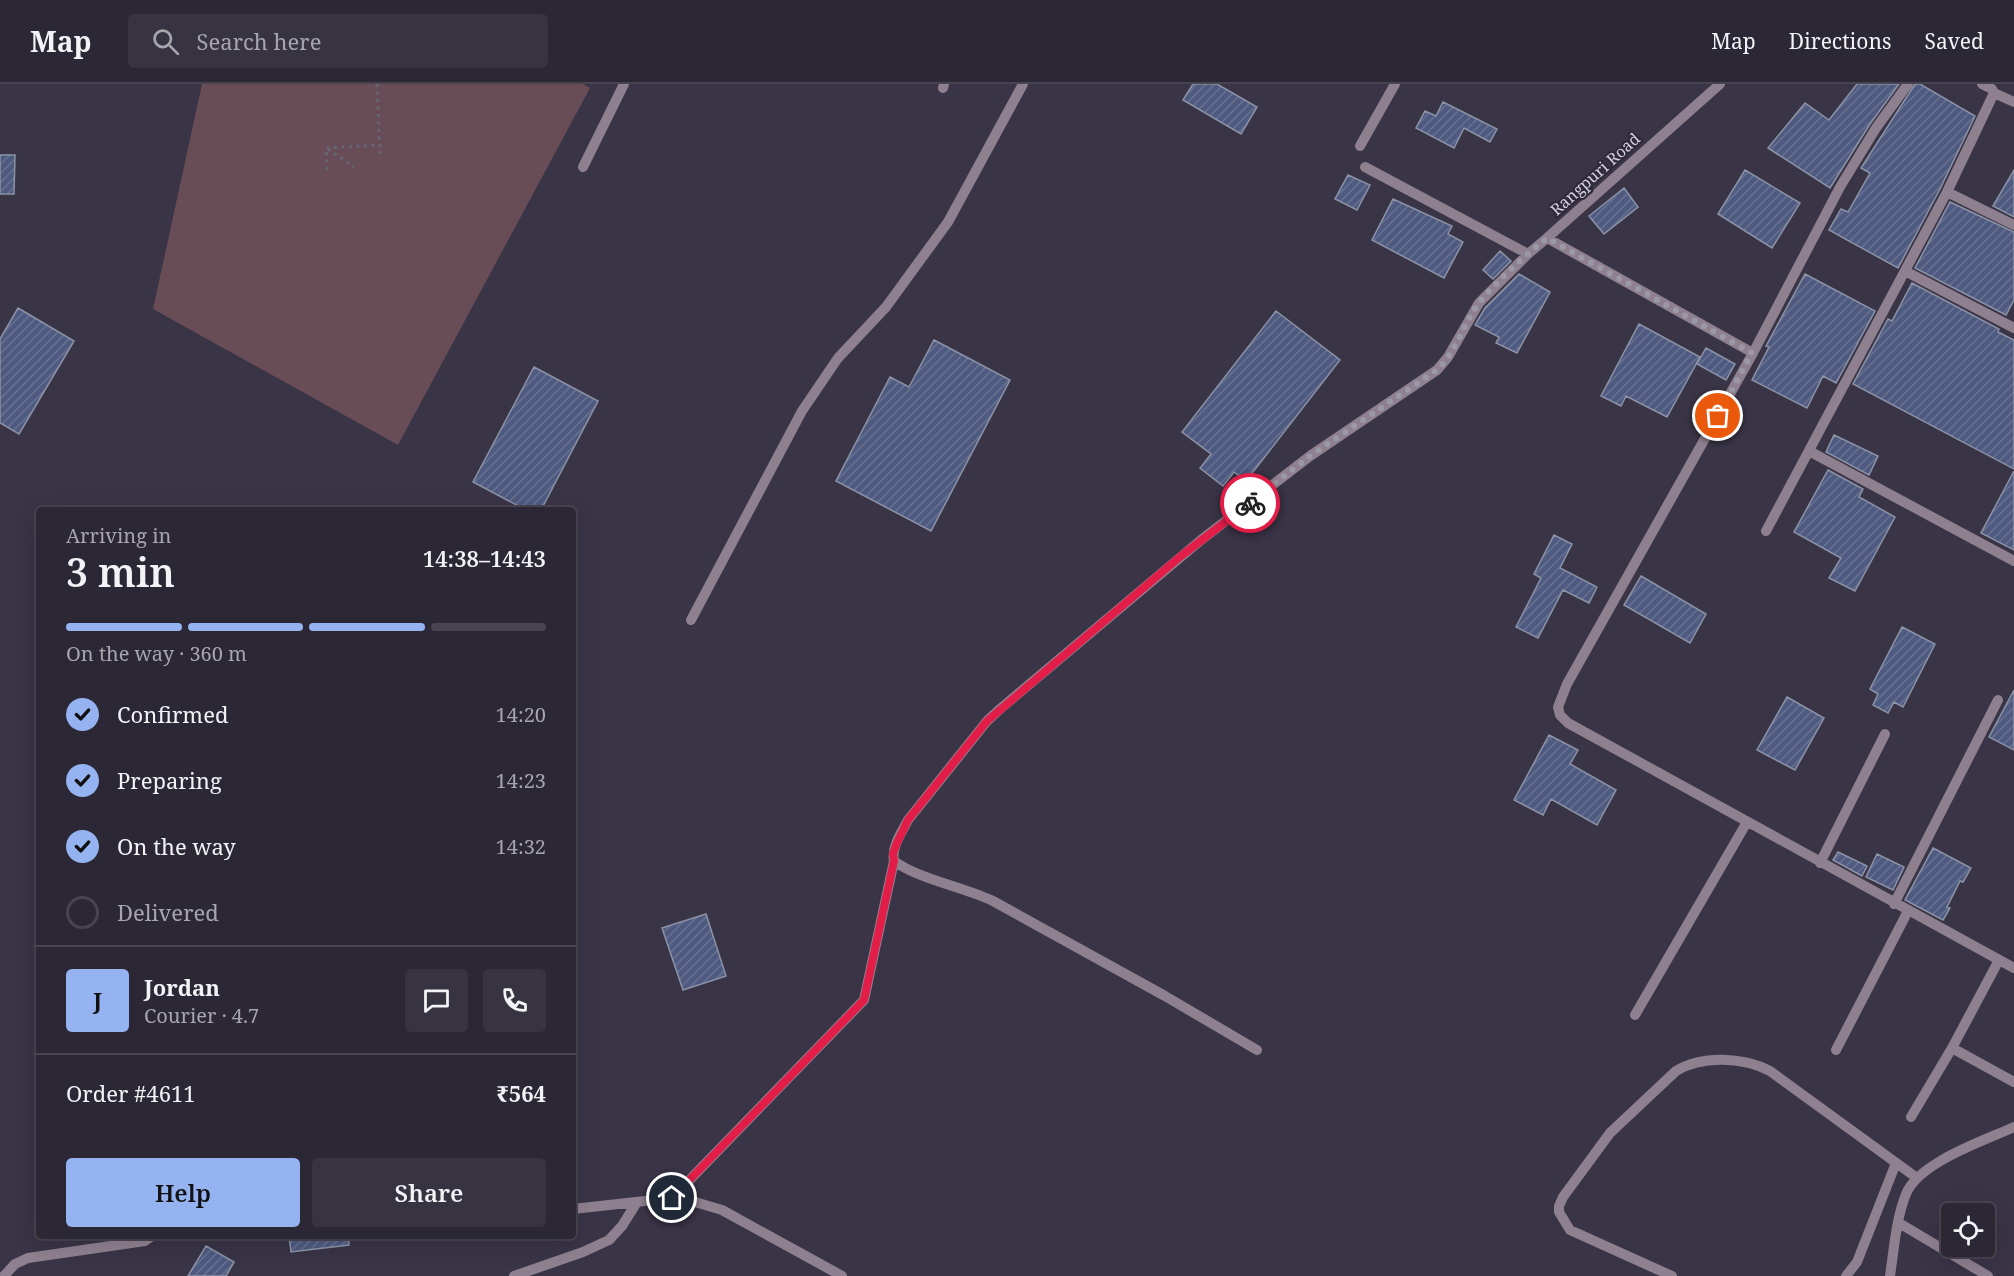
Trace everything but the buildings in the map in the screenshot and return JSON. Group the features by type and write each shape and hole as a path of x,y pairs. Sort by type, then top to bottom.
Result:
{"street":[{"path":"583,167 624,84"},
{"path":"691,620 802,411 828,370 886,307 948,222 1023,84"},
{"path":"1360,146 1395,84"},
{"name":"Rangpuri Road","path":"672,1198 864,1000 896,845 908,820 987,721 1181,556 1310,456 1437,370 1448,357 1479,303 1528,254 1720,84"},
{"path":"1908,84 1876,128 1840,187 1752,353 1573,674 1557,707 1560,715 1568,723 2014,968"},
{"path":"1982,84 1992,89 1994,93 2014,102"},
{"path":"1766,531 1947,192 1994,93"},
{"path":"1365,167 1528,254"},
{"path":"1947,192 2014,225"},
{"path":"1547,238 1752,353"},
{"path":"1905,271 2014,328"},
{"path":"1809,451 2014,561"},
{"path":"1894,904 1998,700"},
{"path":"1820,863 1884,734"},
{"path":"1635,1015 1747,822"},
{"path":"894,861 912,872 972,891 993,901 1165,996 1257,1050"},
{"path":"1836,1050 1908,910"},
{"path":"1911,1117 1952,1048 1999,960"},
{"path":"1952,1048 2014,1082"},
{"path":"1672,1276 1570,1230 1559,1212 1559,1206 1563,1197 1610,1133 1676,1071 1686,1065 1713,1061 1743,1061 1756,1064 1770,1071 1917,1178"},
{"path":"1890,1276 1907,1192 1917,1178 1933,1165 2014,1126"},
{"path":"1846,1276 1857,1262 1896,1163"},
{"path":"576,1209 672,1198 695,1202 722,1210 842,1276"},
{"path":"514,1276 583,1252 609,1240 622,1226 637,1202"},
{"path":"1899,1223 1988,1276"},
{"path":"4,1276 15,1264 28,1258 148,1239"}],"path":[{"path":"377,84 380,154"},
{"path":"326,148 379,145"},
{"path":"326,148 354,167"},
{"path":"326,148 327,170"}],"shaded area":[{"path":"202,84 583,84 590,88 398,445 153,309"}],"way so far":[{"path":"1250,503 1310,456 1424,381 1437,370 1448,357 1479,303 1547,238 1752,353 1718,416"}],"route":[{"path":"672,1198 864,1000 896,845 908,820 987,721 1181,556 1250,503"}]}
